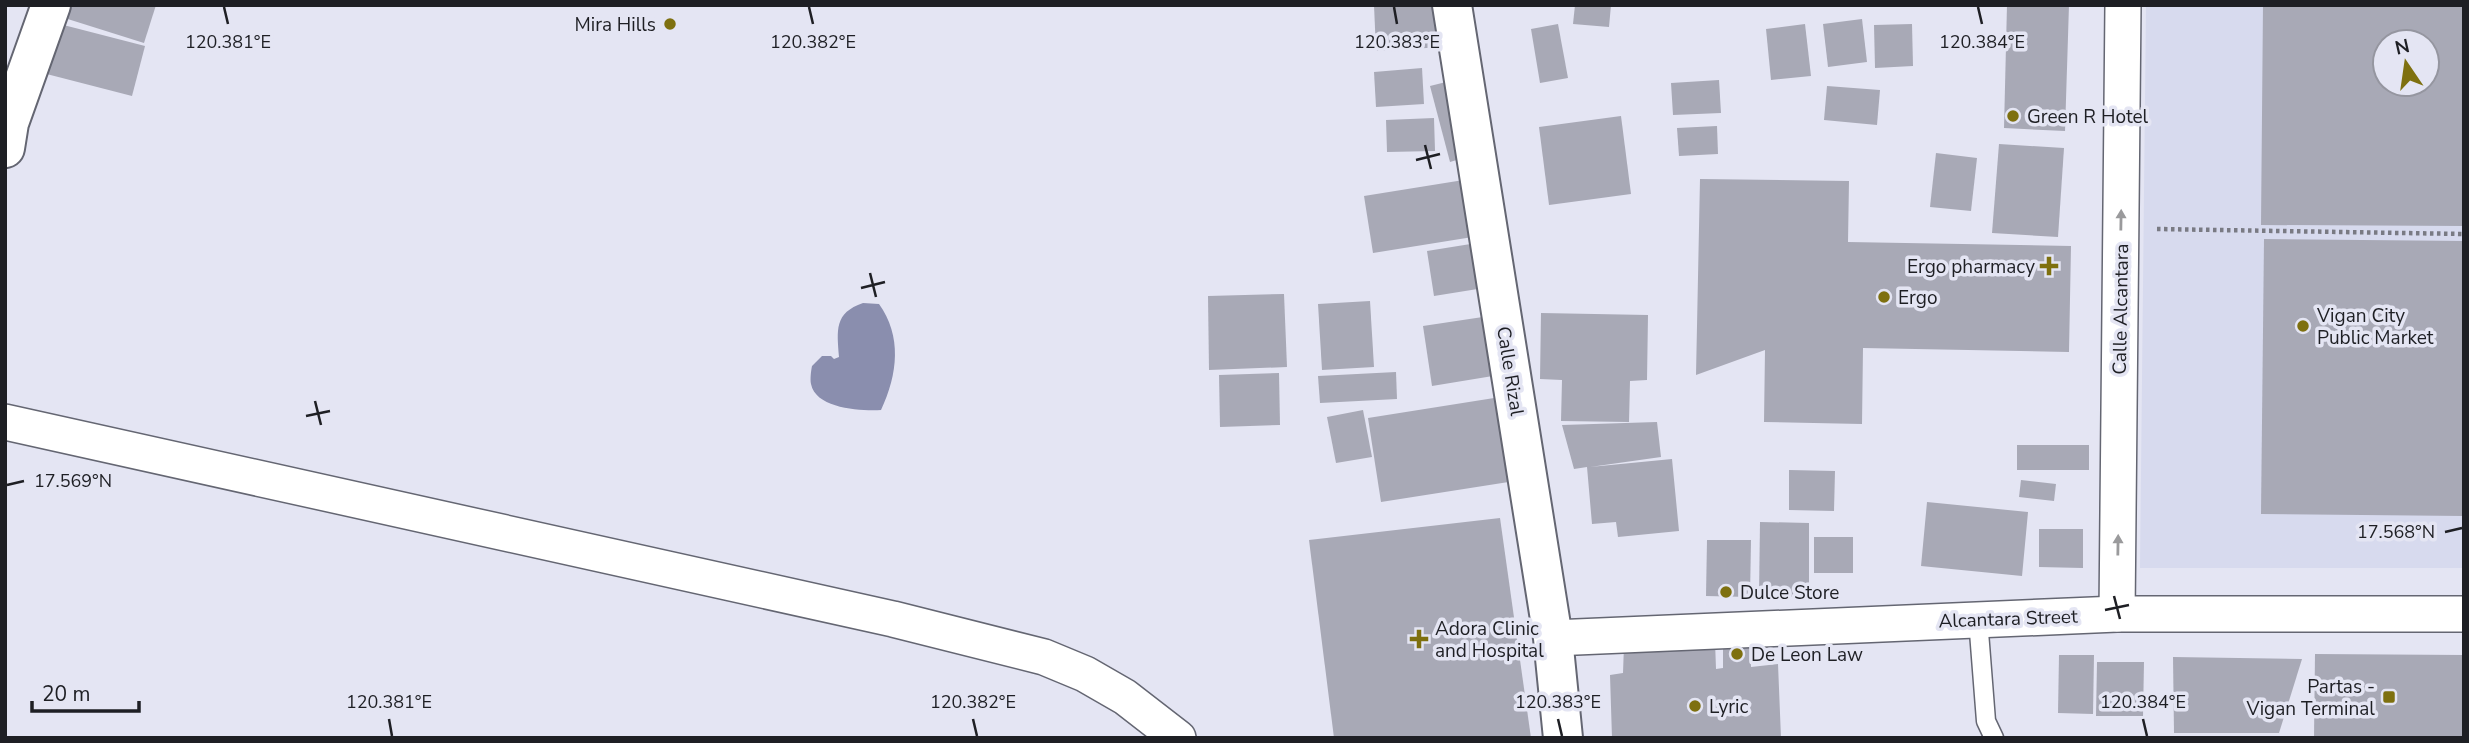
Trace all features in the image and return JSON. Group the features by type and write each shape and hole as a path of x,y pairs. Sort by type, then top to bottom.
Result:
{"main road":[{"path":"5,148 9,123 51,5"},
{"name":"Calle Rizal","path":"1452,5 1553,638 1563,738"}],"street":[{"name":"Calle Alcantara","path":"2117,614 2123,5"},
{"path":"5,422 893,619 1044,657 1085,674 1125,697 1178,738"},
{"name":"Alcantara Street","path":"1553,638 2117,614 2464,614"}],"lane":[{"path":"1978,620 1986,721 1994,738"}],"path":[{"path":"2121,229 2464,234"}],"shaded area":[{"name":"Vigan City Public Market","path":"2146,5 2464,5 2464,568 2140,568"}],"water":[{"path":"863,303 879,304 886,316 894,342 894,369 881,410 840,407 821,399 811,384 812,366 822,356 831,356 834,359 839,357 838,331 842,317"}],"building":[{"path":"58,5 156,5 144,43 55,15"},
{"path":"1374,5 1441,5 1443,47 1376,51"},
{"path":"1575,5 1611,5 1609,27 1573,24"},
{"path":"2007,5 2069,5 2065,131 2004,128"},
{"path":"2263,5 2464,5 2464,226 2261,225"},
{"path":"1862,19 1867,62 1828,67 1823,24"},
{"path":"48,21 145,46 132,96 35,71"},
{"path":"1558,24 1568,78 1540,83 1531,29"},
{"path":"1805,24 1811,76 1771,80 1766,29"},
{"path":"1912,24 1913,66 1875,68 1874,25"},
{"path":"1422,68 1424,104 1376,107 1374,72"},
{"path":"1454,80 1473,155 1450,162 1430,86"},
{"path":"1719,80 1721,113 1673,115 1671,83"},
{"path":"1827,86 1880,90 1877,125 1824,120"},
{"path":"1621,116 1631,194 1549,205 1539,127"},
{"path":"1434,118 1435,151 1387,152 1386,120"},
{"path":"1717,126 1718,154 1679,156 1677,128"},
{"path":"1999,144 2064,148 2058,237 1992,233"},
{"path":"1936,153 1977,158 1971,211 1930,207"},
{"path":"1476,178 1485,235 1373,253 1364,196"},
{"name":"Ergo","path":"1700,179 1849,181 1848,242 2071,246 2069,352 1863,348 1862,424 1764,422 1765,350 1696,375"},
{"path":"2264,239 2464,241 2464,516 2261,514"},
{"path":"1483,242 1490,287 1434,296 1427,251"},
{"path":"1284,294 1287,367 1209,370 1208,296"},
{"path":"1370,301 1374,367 1322,370 1318,304"},
{"path":"1541,313 1648,315 1647,380 1630,381 1629,422 1561,421 1562,380 1540,379"},
{"path":"1496,315 1505,374 1432,386 1423,326"},
{"path":"1396,372 1397,399 1320,403 1318,376"},
{"path":"1279,373 1280,425 1220,427 1219,375"},
{"path":"1513,395 1527,479 1381,502 1368,418"},
{"path":"1363,410 1372,457 1336,463 1327,417"},
{"path":"1657,422 1661,457 1590,467 1672,459 1679,531 1618,537 1616,522 1592,524 1587,467 1574,469 1562,425"},
{"path":"2017,445 2089,445 2089,470 2017,470"},
{"path":"1789,470 1835,471 1834,511 1789,510"},
{"path":"2021,480 2056,484 2054,501 2019,497"},
{"path":"1927,502 2028,512 2022,576 1921,566"},
{"name":"Adora Clinic and Hospital","path":"1500,518 1531,738 1334,738 1309,540"},
{"path":"1760,522 1809,523 1809,597 1759,596"},
{"path":"2039,529 2083,529 2083,568 2039,567"},
{"path":"1814,537 1853,537 1853,573 1814,573"},
{"path":"1707,540 1751,540 1750,597 1706,596"},
{"name":"Lyric","path":"1750,640 1751,667 1778,664 1781,738 1612,738 1610,675 1623,673 1624,645 1715,641 1716,669 1723,668 1723,641"},
{"name":"Partas - Vigan Terminal","path":"2315,654 2464,655 2464,738 2314,738"},
{"path":"2059,655 2094,655 2093,714 2058,713"},
{"path":"2173,657 2302,659 2279,733 2174,733"},
{"path":"2097,662 2144,662 2143,716 2096,716"}],"place":[{"name":"Mira Hills","path":"670,24"},
{"name":"Green R Hotel","path":"2013,116"},
{"name":"Ergo pharmacy","path":"2049,266"},
{"name":"Ergo","path":"1884,297"},
{"name":"Vigan City Public Market","path":"2303,326"},
{"name":"Dulce Store","path":"1726,592"},
{"name":"Adora Clinic and Hospital","path":"1419,639"},
{"name":"De Leon Law","path":"1737,654"},
{"name":"Partas - Vigan Terminal","path":"2389,697"},
{"name":"Lyric","path":"1695,706"}]}
